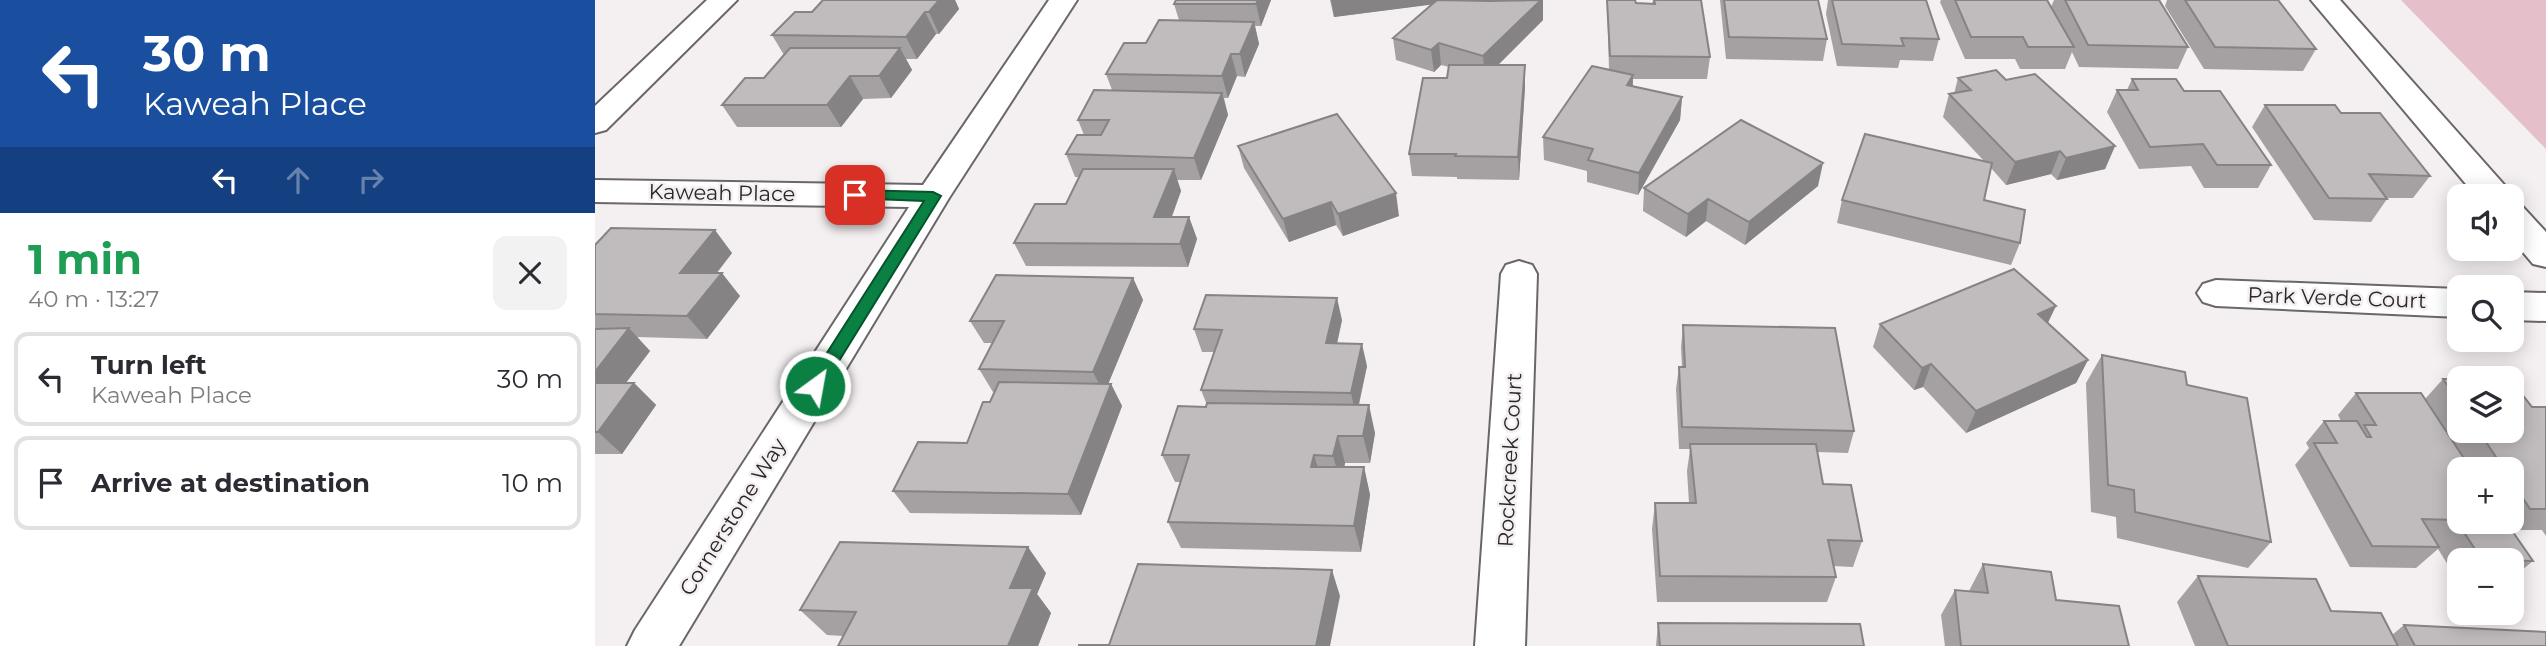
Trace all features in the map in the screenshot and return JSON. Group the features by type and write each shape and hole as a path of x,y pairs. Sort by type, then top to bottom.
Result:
{"street":[{"path":"595,123 723,0"},
{"name":"Cornerstone Way","path":"652,646 933,196 1063,0"},
{"path":"2325,0 2485,184"},
{"name":"Kaweah Place","path":"595,191 933,196"},
{"path":"2524,230 2546,255"},
{"name":"Rockcreek Court","path":"1500,646 1519,274"},
{"name":"Park Verde Court","path":"2216,293 2447,303"},
{"path":"2524,306 2546,307"}],"shaded area":[{"path":"2401,0 2546,0 2546,149"}],"building":[{"path":"823,0 939,0 929,12 925,12 906,37 772,35 795,12 812,12"},
{"path":"1176,0 1258,0 1256,4 1174,4"},
{"path":"1437,0 1541,0 1483,56 1439,43 1431,50 1393,38"},
{"path":"1607,0 1635,0 1636,3 1655,4 1654,0 1701,0 1710,57 1610,56"},
{"path":"1724,0 1818,0 1827,39 1729,37"},
{"path":"1832,0 1926,0 1939,39 1901,38 1904,46 1842,44"},
{"path":"1955,0 2047,0 2074,47 2028,47 2023,37 1971,37"},
{"path":"2065,0 2159,0 2188,47 2088,45"},
{"path":"2185,0 2278,0 2316,49 2215,47"},
{"path":"1159,20 1254,22 1240,54 1231,54 1222,76 1106,74 1124,43 1146,43"},
{"path":"790,48 900,48 879,76 850,76 827,105 722,105 745,78 764,78"},
{"path":"1449,65 1525,65 1518,157 1409,154 1423,78 1447,78"},
{"path":"1592,66 1633,75 1627,85 1682,97 1639,173 1588,160 1593,149 1543,137"},
{"path":"1996,70 2006,80 2035,74 2115,146 2066,158 2060,151 2015,162 1949,94 1971,90 1958,78"},
{"path":"2132,79 2176,79 2184,91 2220,91 2271,165 2217,165 2203,144 2150,147 2117,90 2138,90"},
{"path":"1094,90 1222,93 1194,158 1066,154 1077,135 1101,135 1109,120 1078,120"},
{"path":"2265,105 2335,105 2341,113 2380,113 2430,176 2369,174 2387,199 2329,198"},
{"path":"1337,114 1396,193 1338,214 1331,202 1283,219 1238,146"},
{"path":"1741,120 1823,163 1749,222 1708,199 1688,214 1644,188"},
{"path":"1865,134 1992,163 1984,200 2025,210 2020,243 1842,200"},
{"path":"1083,169 1174,169 1154,217 1189,217 1180,244 1014,243 1035,204 1066,204"},
{"path":"611,228 715,230 680,273 722,273 687,316 595,314 595,245"},
{"path":"2014,269 2056,306 2038,314 2088,360 1976,411 1931,364 1922,368 1880,324"},
{"path":"996,275 1133,278 1093,372 979,369 1004,321 970,321"},
{"path":"1206,295 1337,298 1326,343 1362,344 1351,393 1201,390 1222,330 1194,329"},
{"path":"1683,325 1835,328 1854,431 1682,427 1679,367 1685,367"},
{"path":"629,328 595,372 595,329"},
{"path":"2102,355 2185,372 2187,385 2247,398 2271,542 2135,512 2134,490 2108,485"},
{"path":"999,382 1111,384 1068,494 893,491 918,442 967,443 983,402 990,402"},
{"path":"595,383 634,383 598,432 595,432"},
{"path":"2356,393 2421,393 2447,433 2447,443 2454,443 2463,457 2447,457 2447,520 2422,519 2439,547 2372,546 2314,443 2337,443 2324,421 2357,421 2367,437 2371,437 2364,425 2376,425"},
{"path":"2524,397 2532,407 2546,407 2546,509 2530,509 2524,500 2524,457 2496,457 2487,443 2524,443"},
{"path":"1207,403 1369,405 1363,436 1338,436 1333,456 1314,455 1311,467 1364,467 1354,526 1168,522 1189,455 1162,455 1178,406 1206,407"},
{"path":"1690,444 1816,444 1823,484 1851,485 1862,541 1828,540 1836,577 1660,576 1655,503 1696,503"},
{"path":"2465,534 2514,534 2524,548 2474,548"},
{"path":"840,542 1028,547 1010,588 1033,588 1008,646 838,646 856,612 800,610"},
{"path":"2524,548 2533,561 2524,561"},
{"path":"1138,564 1332,570 1316,646 1079,646 1109,645"},
{"path":"1983,564 2051,572 2056,600 2119,606 2129,646 1961,646 1955,590 1988,593"},
{"path":"2198,576 2316,579 2331,611 2381,613 2398,646 2228,646"},
{"path":"1658,623 1860,624 1864,646 1660,646"},
{"path":"2404,625 2546,632 2546,646 2415,646"}],"route":[{"path":"815,386 933,196 855,195"}]}
